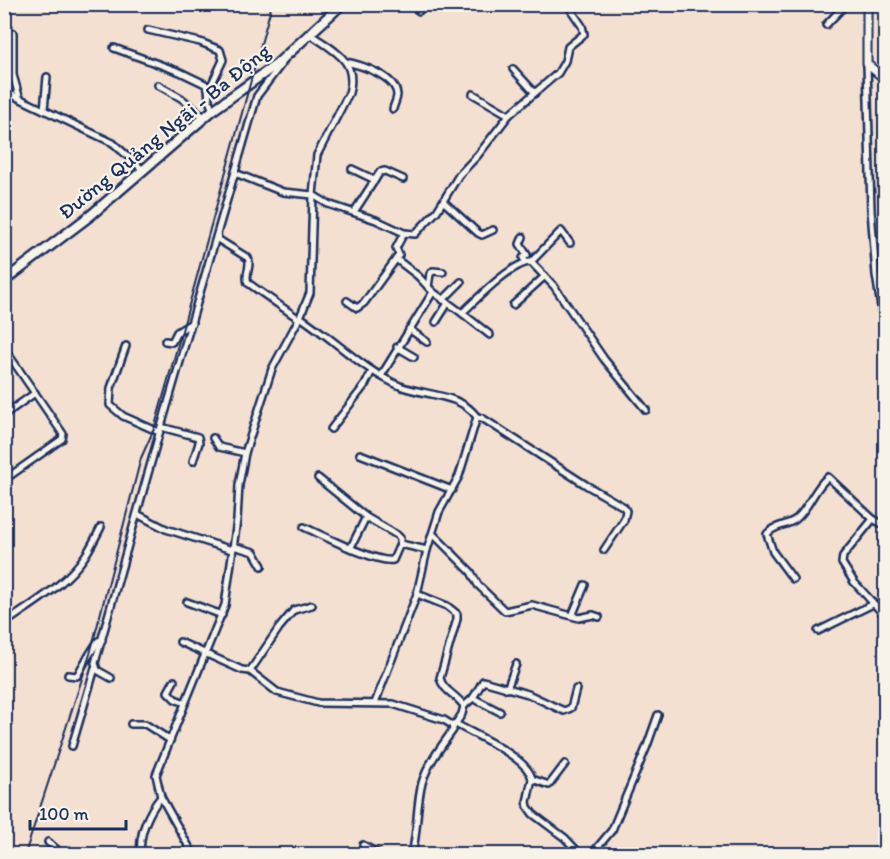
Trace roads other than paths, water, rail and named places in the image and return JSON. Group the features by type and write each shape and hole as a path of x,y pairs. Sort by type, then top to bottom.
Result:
{"main road":[{"name":"Đường Quảng Ngãi - Ba Động","path":"4,281 91,215 204,117 277,64 342,4"}],"street":[{"path":"412,4 419,11"},
{"path":"235,173 283,192 313,195 328,204 404,233 415,234 444,202 459,175 509,115 558,73 565,61 568,47 584,34 582,26 567,4"},
{"path":"826,25 846,4"},
{"path":"867,4 871,210 876,275 885,339"},
{"path":"148,30 200,42 220,50 223,60 209,91 209,101 213,110"},
{"path":"13,33 13,75 19,96"},
{"path":"193,855 161,797 156,775 222,615 245,453 272,369 310,293 313,195 317,155 349,93 352,71 346,62 310,34"},
{"path":"114,48 192,78 205,84 209,91"},
{"path":"72,746 160,430 257,96 277,72 290,50"},
{"path":"346,62 367,68 392,82 397,94 393,109"},
{"path":"867,64 885,80"},
{"path":"513,69 535,93"},
{"path":"44,110 47,77"},
{"path":"158,85 181,98 204,117"},
{"path":"4,91 19,96 113,143 143,170"},
{"path":"473,94 509,115"},
{"path":"352,169 375,180"},
{"path":"354,212 382,171 403,179"},
{"path":"444,202 478,233 482,235 493,230"},
{"path":"462,313 488,288 529,262 561,231 570,243"},
{"path":"347,301 357,308 361,307 399,255 396,248 404,233"},
{"path":"217,235 219,240 248,258 250,262 248,283 372,370 404,387 457,402 586,486 624,507 626,511 624,520 604,550"},
{"path":"523,237 520,244 527,255 524,258 554,286 604,360 646,410"},
{"path":"396,259 445,302 490,335"},
{"path":"428,287 430,274 433,271 443,272"},
{"path":"513,304 545,276"},
{"path":"436,322 445,302 461,282"},
{"path":"381,376 433,292"},
{"path":"165,341 172,342 177,332 192,323"},
{"path":"409,329 427,342"},
{"path":"126,346 113,379 110,405 123,416 160,430 198,437 199,443 194,461"},
{"path":"397,347 414,357"},
{"path":"4,480 62,439 62,430 5,351"},
{"path":"331,429 372,370"},
{"path":"4,415 35,393"},
{"path":"375,703 417,594 439,512 463,466 477,417"},
{"path":"213,438 219,447 245,453"},
{"path":"360,454 452,490"},
{"path":"793,579 773,552 767,534 771,529 790,523 798,517 820,484 828,477 873,519 885,526"},
{"path":"304,527 390,561 393,560 400,544 400,538 397,535 366,518 318,478"},
{"path":"137,514 166,529 254,552 262,566"},
{"path":"351,547 366,518"},
{"path":"873,519 842,559 846,571 885,617"},
{"path":"4,624 48,594 64,580 86,555 101,527"},
{"path":"433,534 471,572 478,585 505,611 532,605 579,618 590,615 599,617"},
{"path":"400,544 427,550"},
{"path":"572,616 585,585"},
{"path":"417,594 447,606 457,614 440,678 443,687 460,699 464,706"},
{"path":"187,602 222,615"},
{"path":"819,631 873,604"},
{"path":"250,671 294,610 312,605"},
{"path":"68,675 77,676 87,655 92,652 98,641 102,640"},
{"path":"180,642 242,670 250,671 277,692 318,703 375,703 405,706 454,725 510,755 526,767 532,779 528,807 565,838 580,855"},
{"path":"507,689 516,664"},
{"path":"94,668 111,678"},
{"path":"174,681 168,692 185,703"},
{"path":"412,855 425,776 464,710 464,706 473,698 483,681 528,694 564,711 572,708 576,689"},
{"path":"473,698 500,712"},
{"path":"592,855 612,830 658,715"},
{"path":"131,724 145,724 170,740"},
{"path":"532,779 549,785 565,764"},
{"path":"141,855 140,846 148,819 154,804 161,797"},
{"path":"48,842 62,855"},
{"path":"363,845 379,855"}],"railway":[{"path":"25,854 90,654 141,458 154,429 272,4"}]}
